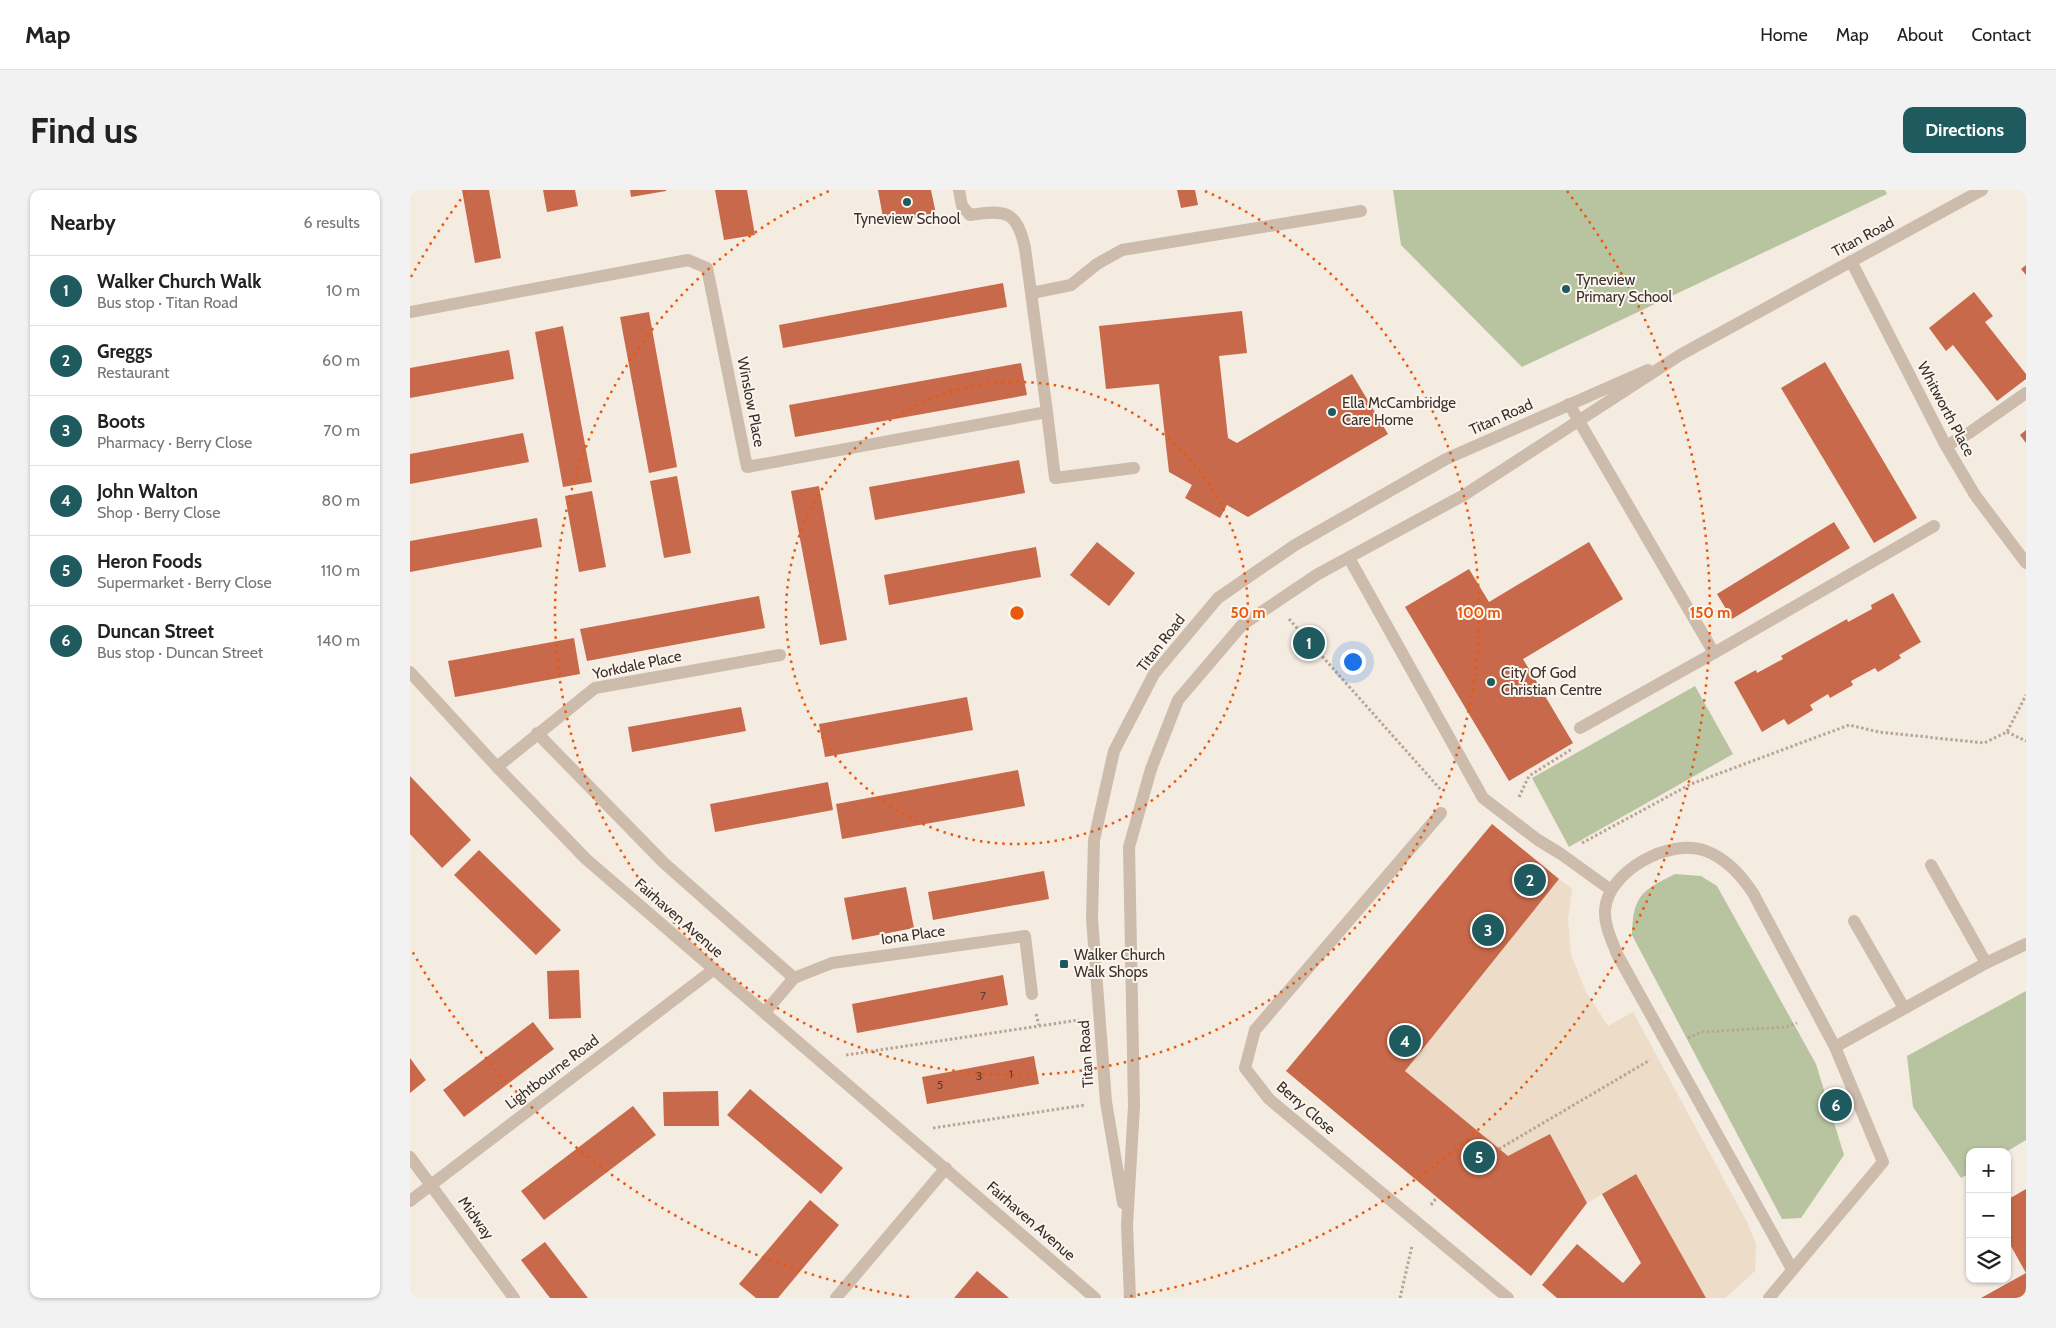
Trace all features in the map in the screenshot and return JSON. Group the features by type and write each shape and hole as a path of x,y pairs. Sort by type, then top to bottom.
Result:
{"street":[{"path":"958,190 962,206 970,215 995,211 1014,217 1021,228 1032,293 1054,478 1134,468"},
{"name":"Titan Road","path":"1130,1298 1127,1225 1134,1106 1130,847 1152,768 1178,700 1242,625 1318,574 1464,496 1680,356 1982,190"},
{"path":"1032,293 1071,285 1097,264 1122,250 1361,211"},
{"name":"Winslow Place","path":"410,312 688,260 707,268 747,467 1047,412"},
{"name":"Whitworth Place","path":"1851,261 1946,446 1975,495 2026,563"},
{"name":"Titan Road","path":"1127,1225 1106,1102 1092,919 1094,840 1114,751 1154,674 1218,598 1295,545 1446,459 1680,356"},
{"path":"1946,446 1970,433 2026,393"},
{"path":"1568,404 1714,653"},
{"path":"1580,728 1934,526"},
{"path":"1349,558 1483,798 1538,840 1562,854 1611,890"},
{"name":"Yorkdale Place","path":"497,767 595,688 780,655"},
{"name":"Fairhaven Avenue","path":"410,672 497,767 586,859 1096,1298"},
{"path":"537,733 664,862 794,978"},
{"name":"Berry Close","path":"1441,813 1255,1030 1245,1068 1269,1099 1508,1298"},
{"path":"1769,1298 1883,1162 1835,1047 1753,894 1738,871 1705,850 1666,850 1648,858 1622,875 1611,890 1605,910 1608,931 1617,954 1792,1269"},
{"path":"1930,865 1986,963"},
{"path":"1854,921 1904,1008"},
{"name":"Iona Place","path":"765,1012 794,978 832,963 1024,936 1032,994"},
{"path":"1835,1047 1986,963 2026,944"},
{"name":"Lightbourne Road","path":"410,1201 713,970"},
{"name":"Midway","path":"410,1157 514,1298"},
{"path":"836,1298 946,1168"}],"path":[{"path":"1275,603 1445,794"},
{"path":"1562,854 1691,784 1848,725 1878,732 1984,743 2007,732 2026,695"},
{"path":"1509,818 1529,776 1586,740 1580,728"},
{"path":"2007,732 2026,741"},
{"path":"1499,1149 1669,1048 1701,1032 1786,1027 1818,1014"},
{"path":"833,1071 847,1053 1100,1017"},
{"path":"905,1133 1106,1102"},
{"path":"1400,1298 1418,1223"}],"green space":[{"path":"1393,190 1885,190 1887,194 1522,367 1401,245"},
{"path":"1695,686 1733,754 1569,847 1532,778"},
{"path":"1675,874 1701,876 1717,886 1816,1064 1844,1155 1801,1218 1782,1219 1632,935 1634,911 1641,896 1654,885"},
{"path":"2026,991 2026,1140 2011,1149 1966,1148 1966,1175 1961,1178 1913,1107 1907,1056"}],"shaded area":[{"path":"1559,879 1572,889 1568,920 1571,955 1586,992 1608,1026 1633,1012 1747,1222 1756,1244 1755,1271 1725,1298 1706,1298 1636,1174 1587,1203 1550,1134 1508,1156 1405,1071"}],"building":[{"path":"462,190 489,190 501,258 475,263"},
{"path":"543,190 575,190 578,206 547,212"},
{"path":"630,190 666,190 666,191 631,197"},
{"path":"715,190 747,190 755,235 724,240"},
{"name":"Tyneview School","path":"878,190 931,190 936,214 884,223"},
{"path":"1177,190 1195,190 1198,205 1181,208"},
{"path":"2026,265 2026,275 2021,269"},
{"path":"1003,283 1007,307 783,348 779,325"},
{"path":"1974,292 1993,316 1985,322 2026,374 2026,379 1997,401 1953,345 1946,351 1929,328"},
{"name":"Ella McCambridge Care Home","path":"1242,311 1247,353 1219,356 1228,438 1237,443 1352,374 1388,434 1248,517 1227,505 1220,518 1185,498 1192,485 1169,472 1159,384 1106,389 1099,326"},
{"path":"649,312 677,467 649,473 620,317"},
{"path":"563,326 592,482 563,487 535,332"},
{"path":"509,350 514,379 410,398 410,368"},
{"path":"1825,362 1917,518 1874,543 1781,388"},
{"path":"1021,363 1027,395 795,437 789,405"},
{"path":"2026,430 2026,443 2020,435"},
{"path":"523,433 529,462 410,484 410,454"},
{"path":"1019,460 1025,493 875,520 869,487"},
{"path":"677,476 691,553 664,558 650,481"},
{"path":"819,486 847,640 820,645 791,491"},
{"path":"592,491 606,567 579,572 565,496"},
{"path":"537,518 542,547 410,572 410,541"},
{"path":"1834,522 1850,548 1732,619 1717,594"},
{"path":"1097,542 1135,573 1109,606 1070,575"},
{"path":"1589,542 1623,599 1523,659 1573,743 1509,781 1405,607 1469,569 1489,602"},
{"path":"1036,547 1041,577 889,605 884,575"},
{"path":"1893,593 1921,642 1899,655 1901,658 1878,672 1875,668 1851,681 1853,685 1830,698 1828,694 1810,705 1813,710 1788,725 1784,719 1762,732 1734,682 1756,670 1757,673 1783,659 1781,656 1847,619 1848,622 1872,609 1871,605"},
{"path":"759,596 765,628 587,661 580,629"},
{"path":"574,638 580,674 455,697 448,661"},
{"path":"967,697 973,730 825,757 819,724"},
{"path":"741,707 746,731 632,752 628,727"},
{"path":"1018,770 1025,806 842,839 836,804"},
{"path":"410,776 471,840 442,868 410,834"},
{"path":"828,782 833,810 715,832 710,804"},
{"path":"1492,824 1559,879 1405,1071 1508,1156 1550,1134 1587,1203 1531,1276 1286,1071"},
{"path":"479,850 561,930 536,955 454,875"},
{"path":"1044,871 1049,899 933,920 928,892"},
{"path":"906,887 914,928 852,940 844,898"},
{"path":"579,970 581,1018 549,1019 547,971"},
{"path":"1003,975 1008,1005 857,1033 852,1004"},
{"path":"533,1022 554,1049 464,1117 443,1090"},
{"path":"1034,1056 1039,1084 927,1104 922,1077"},
{"path":"410,1058 426,1080 410,1093"},
{"path":"750,1089 843,1168 821,1194 727,1115"},
{"path":"718,1091 719,1126 664,1126 663,1092"},
{"path":"633,1106 656,1135 544,1220 521,1191"},
{"path":"1636,1174 1706,1298 1557,1298 1542,1285 1577,1244 1623,1283 1641,1263 1602,1194"},
{"path":"2026,1189 2026,1273 2011,1246 2011,1198"},
{"path":"810,1200 839,1225 778,1298 756,1298 739,1284"},
{"path":"545,1242 588,1298 550,1298 521,1260"},
{"path":"977,1271 1009,1298 954,1298"},
{"path":"2026,1273 2026,1298 1981,1298 2011,1283"}],"place":[{"name":"Tyneview School","path":"907,202"},
{"name":"Tyneview Primary School","path":"1566,289"},
{"name":"Ella McCambridge Care Home","path":"1332,412"},
{"name":"Walker Church Walk","path":"1309,643"},
{"name":"City Of God Christian Centre","path":"1491,682"},
{"name":"Greggs","path":"1530,880"},
{"name":"Boots","path":"1488,930"},
{"name":"Walker Church Walk Shops","path":"1064,964"},
{"name":"John Walton","path":"1405,1041"},
{"name":"Duncan Street","path":"1836,1105"},
{"name":"Heron Foods","path":"1479,1157"}]}
